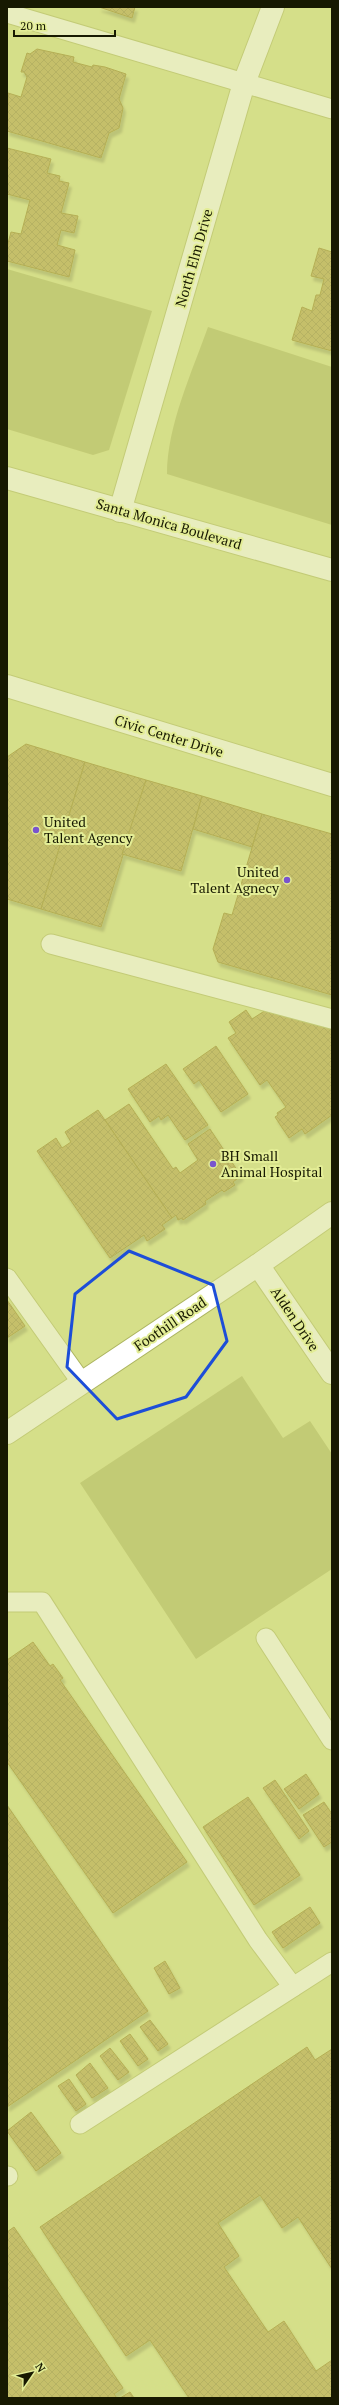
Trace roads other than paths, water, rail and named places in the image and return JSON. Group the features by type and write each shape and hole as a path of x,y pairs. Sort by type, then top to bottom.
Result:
{"street":[{"name":"North Elm Drive","path":"120,511 244,83 273,7"},
{"name":"Santa Monica Boulevard","path":"7,478 332,570"},
{"name":"Civic Center Drive","path":"7,686 332,785"},
{"name":"Foothill Road","path":"7,1433 258,1265 332,1212"},
{"name":"Alden Drive","path":"258,1265 332,1374"}],"lane":[{"path":"7,13 332,109"},
{"path":"51,944 332,1019"},
{"path":"7,1278 82,1383"},
{"path":"7,1602 42,1602 258,1940 293,1987"},
{"path":"266,1638 332,1740"},
{"path":"80,2124 332,1962"}],"place":[{"name":"United Talent Agency","path":"36,830"},
{"name":"United Talent Agnecy","path":"287,880"},
{"name":"BH Small Animal Hospital","path":"213,1164"}]}
